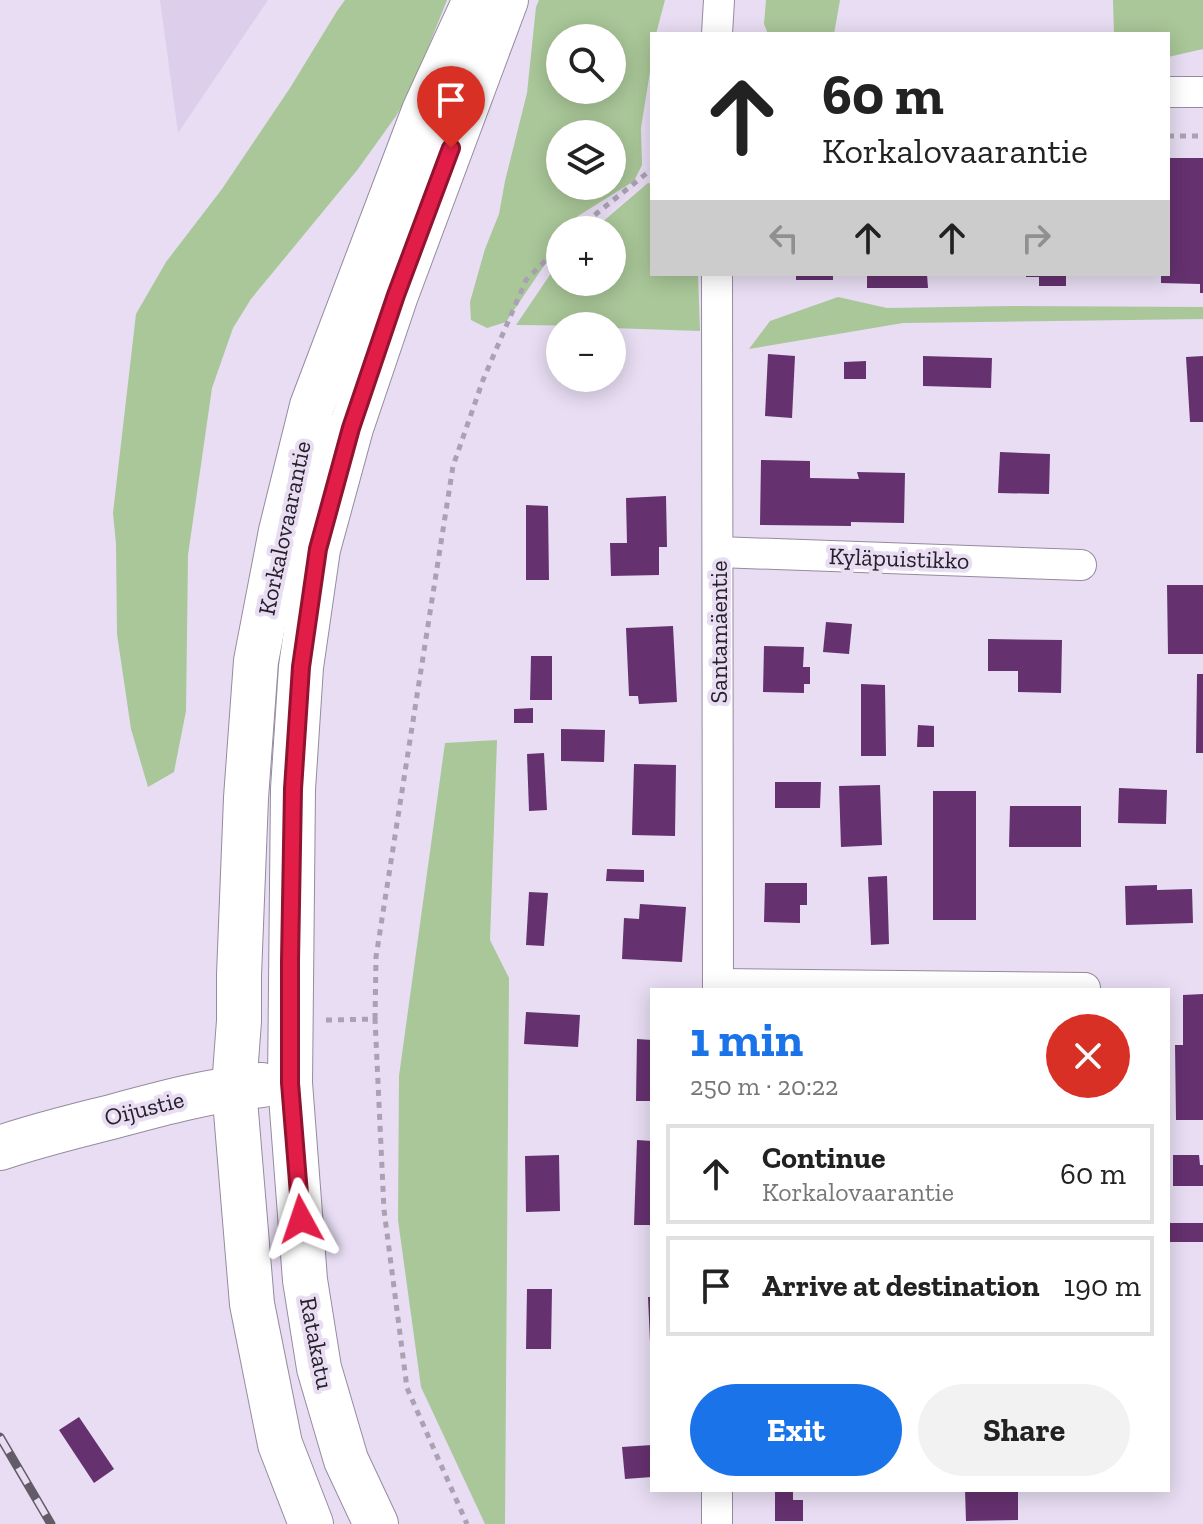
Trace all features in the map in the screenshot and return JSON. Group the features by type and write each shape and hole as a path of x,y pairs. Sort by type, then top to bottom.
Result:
{"street":[{"name":"Korkalovaarantie","path":"234,1088 246,798 256,661 281,531 312,406 424,111 475,0"},
{"name":"Korkalovaarantie","path":"290,961 293,789 301,667 318,549 351,428 396,295 506,0"},
{"path":"717,32 719,0"},
{"path":"1170,92 1203,92"},
{"name":"Santamäentie","path":"717,276 718,987"},
{"name":"Kyläpuistikko","path":"718,552 1081,565"},
{"name":"Ratakatu","path":"290,961 290,1083 305,1280 319,1368 346,1460 376,1524"},
{"path":"718,987 1085,988"},
{"name":"Oijustie","path":"14,1144 189,1096 290,1083"},
{"path":"234,1088 252,1304 280,1444 311,1524"},
{"path":"717,1492 717,1524"}],"path":[{"path":"1170,136 1203,136"},
{"path":"593,216 650,171"},
{"path":"467,1524 407,1388 384,1210 375,1019 376,957 453,466 483,380 526,280 546,260"},
{"path":"291,1020 375,1019"}],"shaded area":[{"path":"160,0 268,0 178,133"}],"green space":[{"path":"345,0 447,0 412,88 396,116 358,169 251,299 233,328 212,388 188,555 186,711 174,772 148,787 131,729 117,634 113,513 136,314 166,262 222,189"},
{"path":"539,0 665,0 657,32 650,32 650,72 641,128 642,165 634,181 626,186 626,120 546,120 546,200 604,200 578,216 546,216 546,263 506,322 487,328 471,320 470,302 499,214 527,93"},
{"path":"766,0 840,0 834,32 767,32 764,24"},
{"path":"1113,0 1203,0 1203,49 1170,57 1170,32 1114,32"},
{"path":"650,184 650,276 698,276 700,331 626,328 626,312 546,312 546,325 516,325 546,281 546,296 626,296 626,216 609,216"},
{"path":"838,297 887,308 1203,307 1203,319 903,323 749,349 770,321"},
{"path":"497,740 490,940 509,978 505,1524 485,1524 421,1387 398,1220 399,1076 445,743"}],"building":[{"path":"1170,158 1203,158 1203,293 1200,293 1200,284 1161,283 1161,276 1170,276"},
{"path":"796,276 833,276 833,280 796,280"},
{"path":"867,276 927,276 928,288 867,288"},
{"path":"1066,276 1066,286 1039,286 1039,277 1026,277"},
{"path":"768,354 795,356 792,418 765,416"},
{"path":"923,356 992,358 991,388 923,386"},
{"path":"1203,356 1203,422 1190,422 1186,357"},
{"path":"866,361 866,379 844,379 844,362"},
{"path":"1000,452 1050,454 1049,494 998,493"},
{"path":"761,460 810,461 810,478 859,479 857,472 905,473 904,523 760,525"},
{"path":"666,496 667,547 659,547 659,575 611,576 610,543 627,543 626,498"},
{"path":"526,505 548,506 549,580 526,580"},
{"path":"1167,585 1203,585 1203,654 1168,654"},
{"path":"826,622 852,624 849,654 823,652"},
{"path":"673,626 677,702 639,704 638,696 629,696 626,628"},
{"path":"988,639 1062,640 1061,693 1018,692 1018,671 988,671"},
{"path":"764,646 804,647 803,667 810,667 810,684 804,684 804,693 763,692"},
{"path":"531,656 552,656 552,700 530,700"},
{"path":"1197,674 1203,674 1203,753 1196,753"},
{"path":"861,684 885,685 886,756 861,756"},
{"path":"533,708 533,723 514,723 514,709"},
{"path":"918,725 934,726 934,747 917,747"},
{"path":"561,729 605,730 604,762 561,761"},
{"path":"544,753 547,810 529,811 527,754"},
{"path":"634,764 676,765 675,836 632,835"},
{"path":"775,782 821,782 820,808 775,808"},
{"path":"880,785 882,845 841,847 839,786"},
{"path":"1119,788 1167,790 1166,824 1118,823"},
{"path":"933,791 976,791 976,920 933,920"},
{"path":"1010,806 1081,806 1081,847 1009,847"},
{"path":"607,869 644,870 644,882 606,881"},
{"path":"887,876 889,944 871,945 868,877"},
{"path":"765,883 807,883 807,905 800,905 800,923 764,922"},
{"path":"1157,885 1157,890 1192,889 1193,923 1126,925 1125,886"},
{"path":"529,892 548,893 544,946 526,945"},
{"path":"640,904 686,907 682,962 622,959 624,918 639,919"},
{"path":"1203,994 1203,1120 1176,1120 1175,1045 1183,1045 1183,995"},
{"path":"526,1012 580,1015 578,1047 524,1044"},
{"path":"637,1039 650,1040 650,1101 636,1101"},
{"path":"637,1140 650,1141 650,1225 634,1225"},
{"path":"559,1155 560,1211 526,1212 525,1156"},
{"path":"1173,1155 1199,1155 1200,1165 1203,1165 1203,1186 1173,1186"},
{"path":"1170,1223 1203,1223 1203,1242 1170,1242"},
{"path":"527,1289 552,1289 551,1349 526,1349"},
{"path":"648,1297 650,1297 650,1342"},
{"path":"79,1417 114,1469 94,1483 59,1430"},
{"path":"650,1445 650,1477 625,1479 622,1447"},
{"path":"775,1492 793,1492 793,1500 803,1500 803,1521 775,1521"},
{"path":"965,1492 1018,1492 1018,1520 966,1521"}],"railway":[{"path":"0,1437 51,1524"}],"route":[{"path":"301,1219 290,1083 293,789 301,667 318,549 351,428 451,148"}]}
